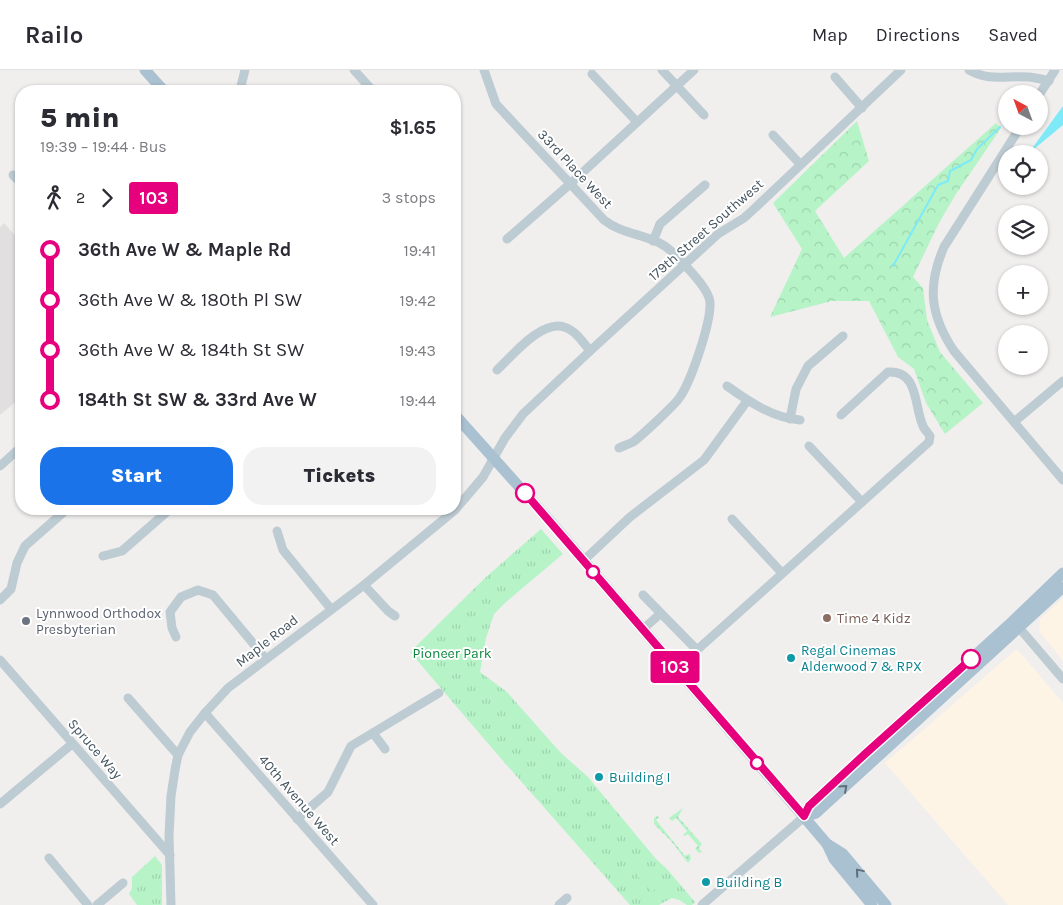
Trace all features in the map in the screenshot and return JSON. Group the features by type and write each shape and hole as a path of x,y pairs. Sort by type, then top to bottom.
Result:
{"main road":[{"path":"146,70 159,85"},
{"path":"461,423 583,560 804,816 827,844 834,859 872,905"},
{"path":"804,816 816,814 948,692 1016,624 1063,573"},
{"path":"804,816 809,806 895,728 1016,624 1063,587"},
{"path":"895,728 903,727 940,694 948,692"},
{"path":"872,763 879,749 894,735 895,728"},
{"path":"827,844 843,854 886,905"}],"street":[{"path":"241,85 245,70"},
{"path":"354,70 368,85"},
{"name":"33rd Place West","path":"484,70 496,104 604,220 612,227 652,240 670,250 705,290 710,302 698,356 680,398 634,441 619,448"},
{"path":"662,70 704,115"},
{"path":"507,239 694,70"},
{"name":"179th Street Southwest","path":"493,458 505,438 524,414 590,351 718,234 744,218 901,70"},
{"path":"969,70 979,75 993,78 1028,77 1040,74 1049,81"},
{"path":"1046,85 1055,70"},
{"path":"592,74 637,122"},
{"path":"835,77 862,108"},
{"path":"774,135 800,164"},
{"path":"1015,135 944,247 933,280 933,299 936,317 944,336 954,351 1063,480"},
{"path":"652,240 660,224 705,185"},
{"path":"497,370 537,333 547,328 564,327 577,336 590,351"},
{"path":"790,419 796,390 808,366 843,336"},
{"path":"643,595 697,650 929,442 930,436 923,426 916,396 910,383 904,375 896,372 888,372 841,415"},
{"path":"1014,422 1063,381"},
{"path":"727,386 747,401 790,419 800,420"},
{"path":"583,560 630,517 704,460 747,401"},
{"path":"809,446 862,502"},
{"path":"0,466 15,452"},
{"name":"Maple Road","path":"461,503 474,489 493,458"},
{"path":"0,600 11,589 16,563 25,546 59,515"},
{"path":"102,556 122,551 163,515"},
{"name":"Maple Road","path":"171,905 171,796 178,755 190,732 228,688 364,584 448,515"},
{"path":"732,519 782,574"},
{"path":"277,531 283,550 331,609"},
{"path":"364,584 388,611 395,616"},
{"path":"174,632 170,612 181,597 198,590 213,595 266,659"},
{"path":"643,629 660,614"},
{"path":"1016,624 1063,679"},
{"name":"Spruce Way","path":"0,660 170,855"},
{"path":"297,819 328,792 351,746 439,693"},
{"path":"128,698 178,755"},
{"name":"40th Avenue West","path":"205,713 373,905"},
{"path":"373,733 384,749"},
{"path":"0,804 72,744"},
{"path":"702,905 804,816"},
{"path":"49,858 88,905"},
{"path":"97,905 123,883"},
{"path":"559,905 567,898"}],"shaded area":[{"path":"4,223 15,235 15,402 0,415 0,227"},
{"path":"1063,598 1063,661 1039,631 1040,619"},
{"path":"1017,649 1063,703 1063,905 1008,905 885,763"}],"green space":[{"path":"857,121 869,161 815,211 844,258 996,123 998,125 998,132 956,194 939,223 913,277 923,288 927,320 940,352 983,403 945,434 926,403 914,369 898,357 869,301 832,301 770,317 802,249 773,203"},
{"name":"Pioneer Park","path":"541,529 563,554 494,614 486,638 480,672 507,692 560,752 588,777 656,859 695,902 692,905 687,905 672,898 659,905 630,905 410,652 486,577"},
{"path":"683,808 678,817 702,844 699,848 702,852 699,853 695,849 698,846 688,834 683,835 687,831 676,818 672,821 669,818"},
{"path":"659,817 656,820 685,856 690,855 691,859 688,863 671,841 654,824 654,818"},
{"path":"622,842 637,859 629,866 614,848"},
{"path":"155,856 162,865 162,905 137,905 129,894 132,888 132,877"},
{"path":"645,868 659,886 652,892 637,875"}],"water":[{"path":"1063,106 1063,125 1039,145 1035,145 1042,135 1048,135 1048,127"}],"waterway":[{"path":"893,266 938,185 948,181 950,171 971,160 977,149 998,129"}],"bus line":[{"name":"103","path":"525,493 804,816 809,806 971,659"}],"place":[{"name":"Time 4 Kidz","path":"827,618"},
{"name":"Lynnwood Orthodox Presbyterian","path":"26,621"},
{"name":"Regal Cinemas Alderwood 7 & RPX","path":"791,658"},
{"name":"Building I","path":"599,777"},
{"name":"Building B","path":"706,882"}]}
